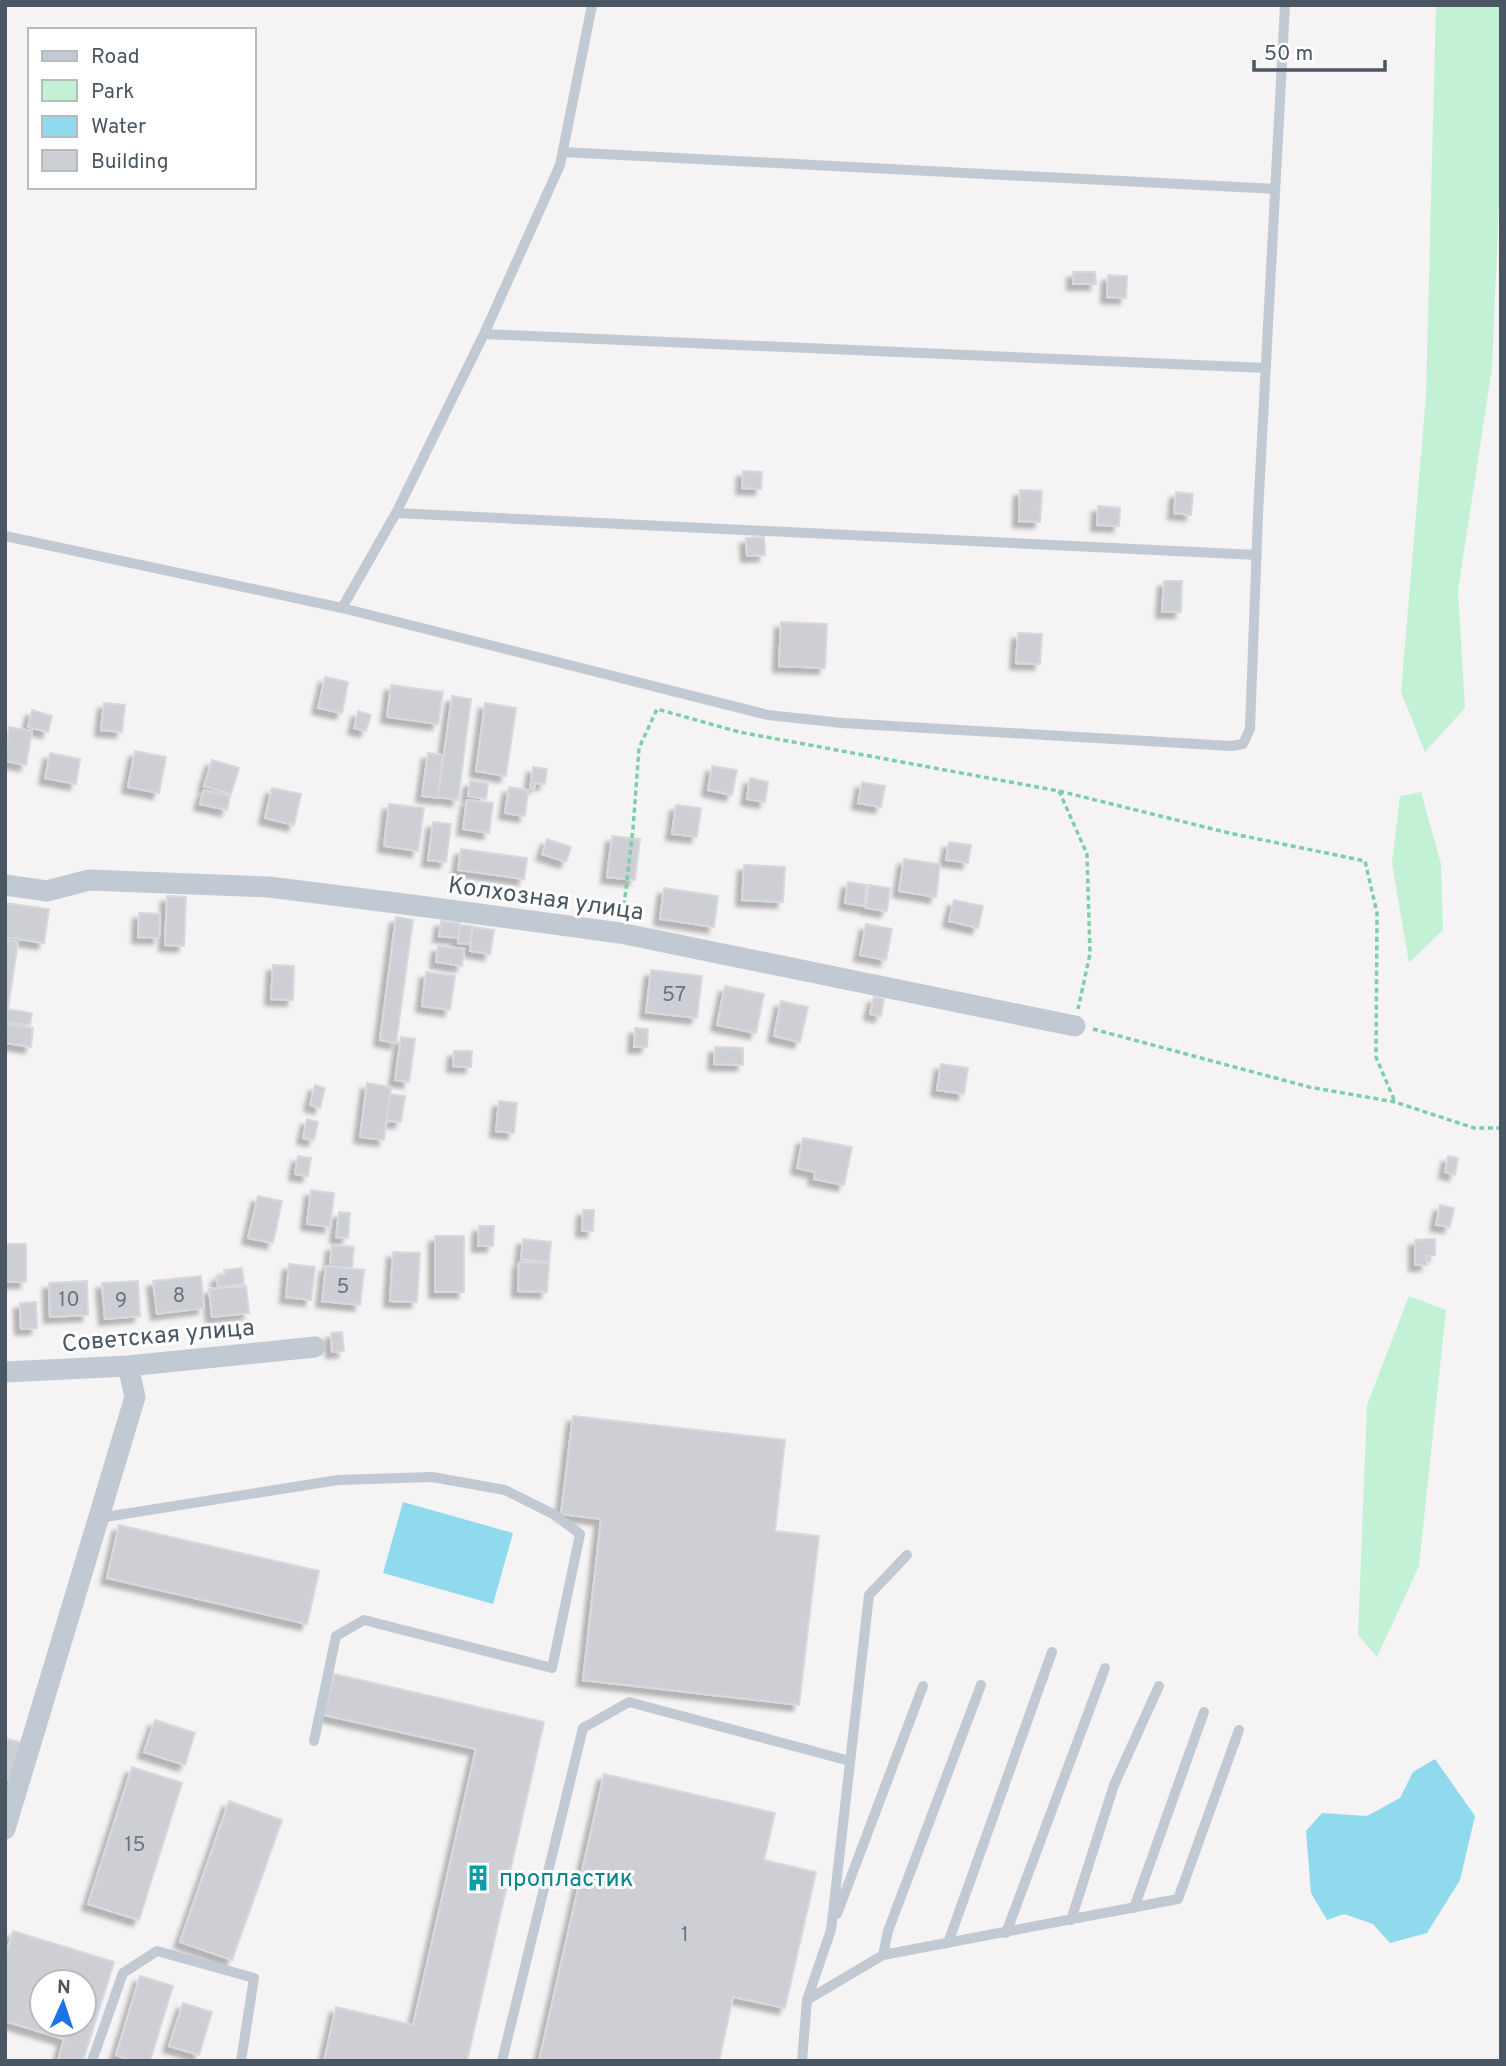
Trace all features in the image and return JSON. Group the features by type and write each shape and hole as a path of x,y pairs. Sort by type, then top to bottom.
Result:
{"street":[{"name":"Колхозная улица","path":"5,885 47,891 89,880 270,887 620,933 1075,1026"},
{"name":"Советская улица","path":"5,1372 128,1366 315,1347"},
{"path":"5,1829 135,1397 128,1366"}],"lane":[{"path":"342,608 396,513 484,334 560,165 592,5"},
{"path":"5,536 342,608 768,715 842,723 1231,746 1243,744 1250,729 1285,5"},
{"path":"563,152 1275,188"},
{"path":"484,334 1266,368"},
{"path":"396,513 1257,555"},
{"path":"99,1518 338,1480 432,1477 505,1490 555,1515 580,1534 552,1668 364,1620 336,1636 314,1741"},
{"path":"831,1930 869,1595 907,1555"},
{"path":"948,1943 1052,1651"},
{"path":"1006,1933 1105,1668"},
{"path":"883,1955 888,1931 981,1685"},
{"path":"802,2061 807,2000 923,1686"},
{"path":"1071,1920 1114,1785 1159,1686"},
{"path":"502,2061 583,1728 628,1702 850,1761"},
{"path":"1134,1908 1204,1712"},
{"path":"807,2000 883,1955 1178,1899 1239,1730"},
{"path":"92,2061 123,1972 157,1951 254,1979 241,2061"}],"path":[{"path":"620,933 633,829 639,748 657,709 739,732 1059,791 1229,833 1365,861 1377,913 1376,1057 1395,1102"},
{"path":"1059,791 1087,854 1090,954 1075,1026 1116,1034 1309,1087 1395,1102 1474,1128 1501,1128"}],"green space":[{"path":"1436,5 1501,5 1501,155 1492,368 1458,591 1465,708 1425,752 1401,692 1426,396"},
{"path":"1421,792 1441,864 1443,930 1409,963 1392,863 1400,796"},
{"path":"1409,1296 1446,1310 1419,1566 1377,1657 1358,1635 1367,1405"}],"water":[{"path":"403,1502 513,1533 493,1604 383,1573"},
{"path":"1435,1759 1475,1816 1460,1880 1427,1933 1390,1943 1373,1924 1344,1914 1327,1920 1311,1893 1306,1831 1322,1813 1367,1816 1400,1798 1413,1772"}],"building":[{"path":"1073,272 1095,272 1096,284 1073,284"},
{"path":"1108,275 1127,276 1126,298 1107,297"},
{"path":"743,471 762,472 761,489 742,488"},
{"path":"1020,490 1042,491 1040,522 1019,521"},
{"path":"1176,492 1193,494 1191,515 1174,513"},
{"path":"1098,506 1120,508 1119,526 1097,525"},
{"path":"764,537 765,555 747,556 746,538"},
{"path":"1164,581 1182,581 1181,612 1162,612"},
{"path":"781,622 827,624 825,668 779,666"},
{"path":"1018,633 1042,634 1040,664 1016,663"},
{"path":"325,677 348,682 342,713 318,708"},
{"path":"391,685 443,692 438,724 387,717"},
{"path":"452,696 471,699 458,800 438,797"},
{"path":"104,703 125,705 122,732 101,730"},
{"path":"485,703 516,708 506,776 476,771"},
{"path":"32,710 52,716 48,732 28,727"},
{"path":"358,711 371,715 366,731 354,728"},
{"path":"9,727 32,731 26,765 5,761"},
{"path":"135,751 166,757 159,793 128,787"},
{"path":"50,753 80,759 76,784 45,778"},
{"path":"428,753 443,755 438,798 422,796"},
{"path":"212,760 239,768 231,794 204,786"},
{"path":"712,766 737,770 732,795 708,790"},
{"path":"533,767 547,769 545,784 535,783 534,789 530,789"},
{"path":"750,778 768,782 765,802 747,799"},
{"path":"470,781 488,783 486,799 468,796"},
{"path":"862,782 885,786 881,807 858,803"},
{"path":"509,787 528,790 525,816 505,813"},
{"path":"272,788 301,794 294,825 265,818"},
{"path":"204,790 230,796 227,810 200,804"},
{"path":"467,800 493,803 489,833 463,829"},
{"path":"389,804 424,808 418,851 384,846"},
{"path":"676,805 701,808 697,837 672,834"},
{"path":"433,822 451,824 446,862 428,860"},
{"path":"612,836 640,839 635,880 607,877"},
{"path":"547,839 571,847 566,862 542,854"},
{"path":"949,842 971,845 968,863 946,860"},
{"path":"461,849 527,858 524,879 458,870"},
{"path":"904,859 940,864 936,897 899,891"},
{"path":"744,865 785,867 783,902 742,900"},
{"path":"848,882 867,885 864,906 845,903"},
{"path":"869,885 890,888 887,911 866,908"},
{"path":"664,888 718,896 714,927 660,919"},
{"path":"167,896 186,897 184,946 165,945"},
{"path":"954,900 983,906 978,928 949,921"},
{"path":"5,903 49,909 44,943 5,937"},
{"path":"139,913 160,914 159,938 138,937"},
{"path":"396,917 413,920 396,1043 380,1040"},
{"path":"441,921 460,923 458,938 439,936"},
{"path":"866,924 892,929 886,960 860,955"},
{"path":"460,925 472,926 470,944 458,943"},
{"path":"473,927 494,930 490,954 470,951"},
{"path":"5,940 18,942 8,1008 5,1007"},
{"path":"438,946 464,949 462,966 436,962"},
{"path":"273,965 294,966 293,1000 271,999"},
{"path":"651,970 702,976 697,1018 646,1012"},
{"path":"426,972 455,976 450,1010 422,1006"},
{"path":"725,986 764,994 756,1033 717,1025"},
{"path":"874,997 884,999 881,1016 870,1014"},
{"path":"781,1001 808,1007 800,1042 774,1036"},
{"path":"6,1009 32,1013 30,1025 5,1022"},
{"path":"5,1024 33,1028 31,1047 5,1043"},
{"path":"635,1028 648,1029 647,1047 634,1047"},
{"path":"401,1037 415,1039 409,1082 395,1080"},
{"path":"715,1047 743,1048 743,1065 714,1064"},
{"path":"454,1051 472,1051 471,1067 453,1066"},
{"path":"941,1064 968,1068 964,1094 937,1090"},
{"path":"367,1083 391,1087 384,1140 360,1137"},
{"path":"315,1085 325,1088 320,1108 310,1105"},
{"path":"390,1094 405,1096 401,1122 387,1121"},
{"path":"499,1101 517,1103 514,1133 496,1131"},
{"path":"307,1119 318,1122 314,1140 303,1138"},
{"path":"803,1138 852,1147 844,1185 814,1179 815,1172 797,1168"},
{"path":"298,1156 311,1158 308,1176 295,1174"},
{"path":"1448,1156 1458,1158 1455,1175 1445,1172"},
{"path":"311,1190 334,1193 330,1227 307,1224"},
{"path":"258,1196 282,1201 273,1243 248,1238"},
{"path":"1440,1205 1454,1208 1450,1227 1436,1225"},
{"path":"583,1210 594,1210 593,1231 582,1231"},
{"path":"339,1212 350,1213 348,1238 336,1237"},
{"path":"479,1226 494,1226 493,1246 478,1246"},
{"path":"435,1236 464,1236 464,1292 435,1292"},
{"path":"523,1239 551,1242 549,1262 521,1259"},
{"path":"1435,1239 1435,1255 1426,1256 1427,1265 1415,1265 1415,1240"},
{"path":"5,1244 26,1244 26,1282 5,1282"},
{"path":"332,1245 354,1247 352,1269 330,1266"},
{"path":"393,1252 420,1253 417,1302 390,1301"},
{"path":"519,1262 549,1263 547,1292 518,1291"},
{"path":"289,1264 315,1267 311,1300 286,1297"},
{"path":"326,1266 364,1270 360,1305 322,1301"},
{"path":"242,1268 244,1284 218,1287 217,1276 225,1275 224,1270"},
{"path":"201,1276 204,1308 157,1314 153,1281"},
{"path":"87,1281 88,1315 50,1317 49,1283"},
{"path":"138,1281 140,1316 105,1319 102,1283"},
{"path":"246,1286 249,1313 212,1317 209,1289"},
{"path":"36,1302 37,1328 21,1329 20,1303"},
{"path":"342,1332 344,1351 332,1352 331,1333"},
{"path":"573,1416 785,1440 775,1531 819,1536 799,1705 583,1680 601,1519 561,1514"},
{"path":"119,1525 319,1571 307,1624 107,1578"},
{"name":"пропластик","path":"334,1674 544,1722 467,2061 324,2061 336,2007 413,2025 476,1749 324,1715"},
{"path":"155,1720 195,1733 185,1765 144,1752"},
{"path":"8,1739 35,1747 23,1784 5,1779 5,1748"},
{"path":"132,1767 182,1783 139,1920 88,1904"},
{"path":"604,1774 775,1813 764,1860 816,1872 785,2008 733,1997 719,2061 539,2061"},
{"path":"229,1801 282,1820 232,1960 180,1942"},
{"path":"13,1931 114,1962 98,2013 98,1968 28,1968 28,2028 5,2021 5,1958"},
{"path":"140,1976 173,1986 150,2061 133,2061 116,2055"},
{"path":"183,2003 212,2012 199,2055 169,2046"},
{"path":"61,2038 90,2038 83,2061 58,2061 64,2039"}],"place":[{"name":"пропластик","path":"478,1878"}]}
